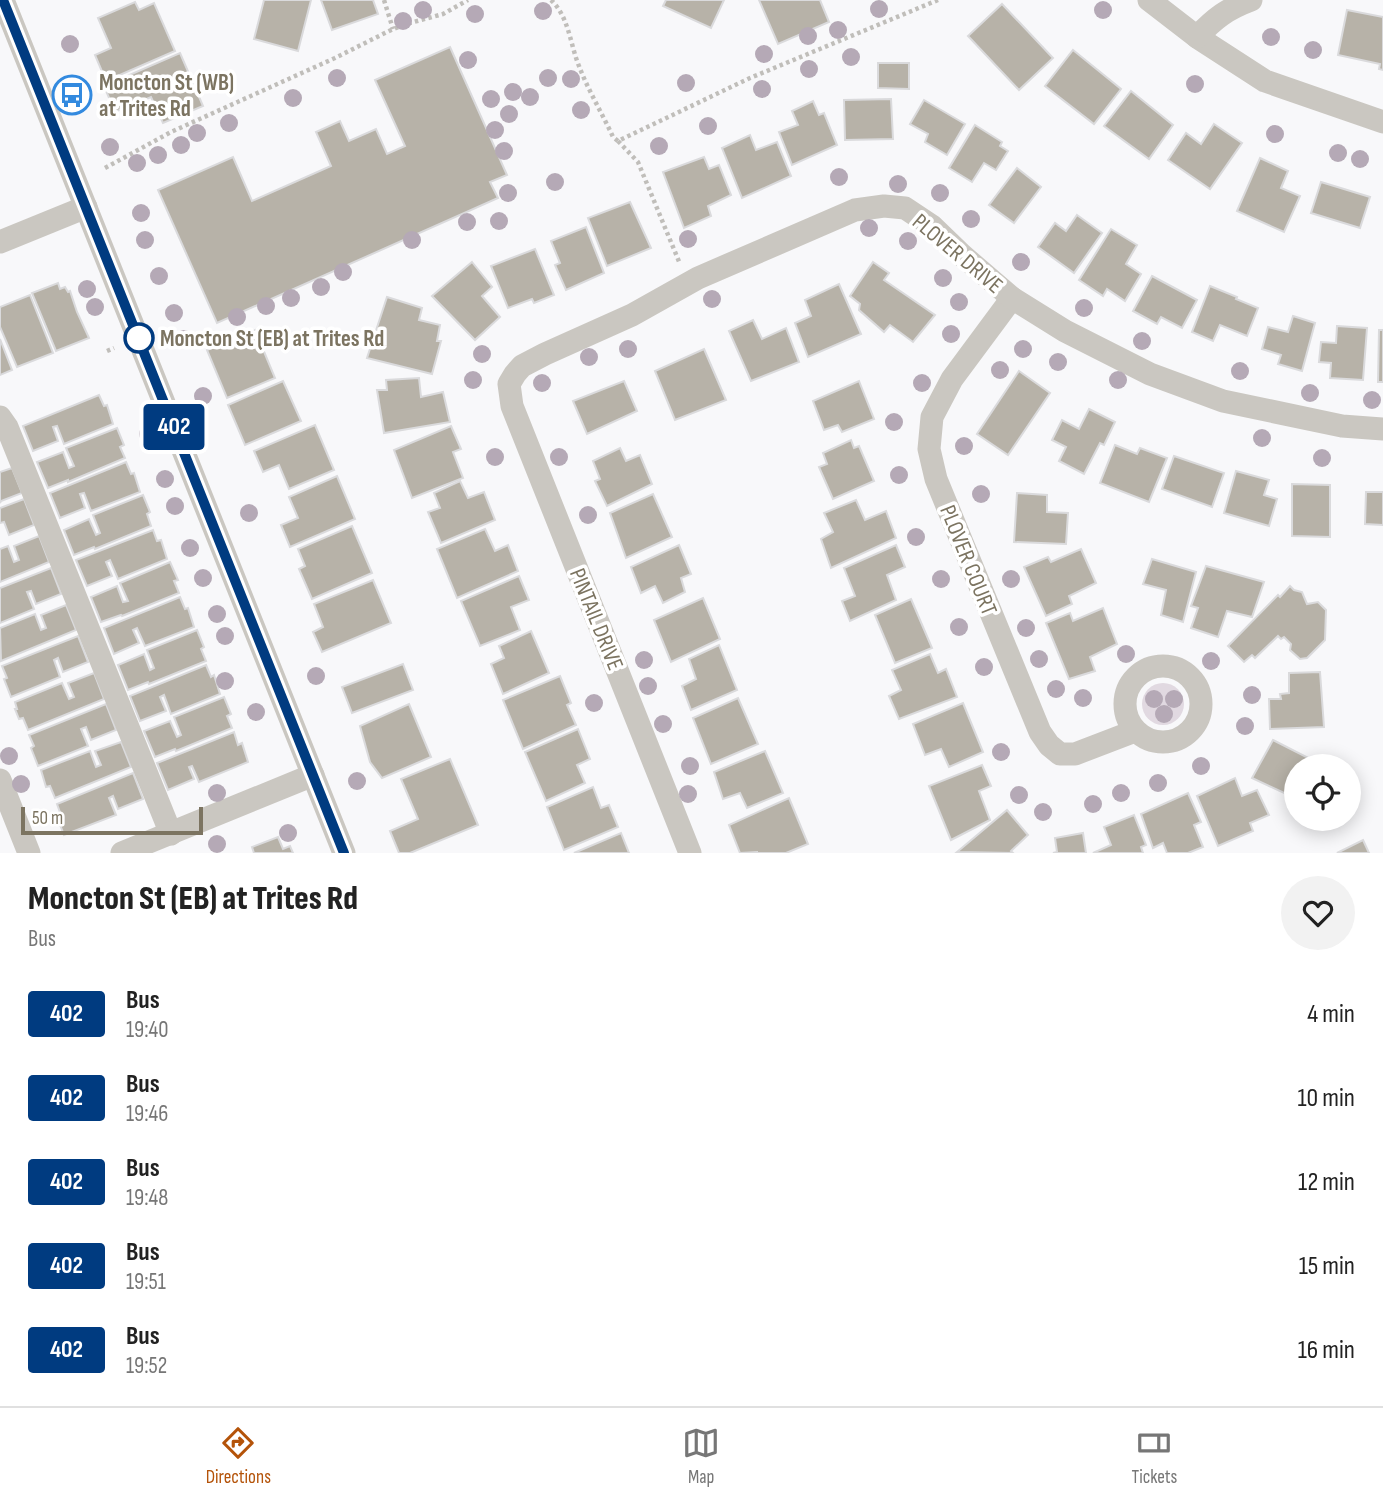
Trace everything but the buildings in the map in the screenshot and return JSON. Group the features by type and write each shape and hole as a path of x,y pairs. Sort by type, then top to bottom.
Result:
{"street":[{"path":"3,0 344,853"},
{"path":"1149,0 1197,37 1265,81 1383,122"},
{"path":"1197,37 1213,20 1232,7 1251,0"},
{"name":"PLOVER DRIVE","path":"509,384 522,366 622,320 698,278 855,210 884,206 905,208 932,226 1012,298 1065,331 1150,374 1223,401 1342,426 1383,429"},
{"path":"0,243 86,207"},
{"name":"PLOVER COURT","path":"1012,298 952,379 932,417 929,449 936,479 1040,732 1049,745 1060,754 1075,754 1135,732"},
{"name":"PINTAIL DRIVE","path":"509,384 512,406 690,853"},
{"path":"0,417 7,427 171,834"},
{"path":"122,853 313,775"},
{"path":"0,780 29,853"}],"path":[{"path":"384,0 393,29"},
{"path":"105,167 171,132 393,29 443,14 468,0"},
{"path":"551,0 558,7 570,33 579,65 613,137 638,162 680,265"},
{"path":"618,141 750,79 938,0"},
{"path":"107,351 114,348"}],"shaded area":[{"path":"1163,683 1178,689 1184,704 1178,719 1163,725 1148,719 1142,704 1148,689"}],"bus line":[{"name":"402","path":"3,0 344,853"}],"place":[{"name":"Moncton St (WB) at Trites Rd","path":"72,95"},
{"name":"Moncton St (EB) at Trites Rd","path":"139,338"}]}
